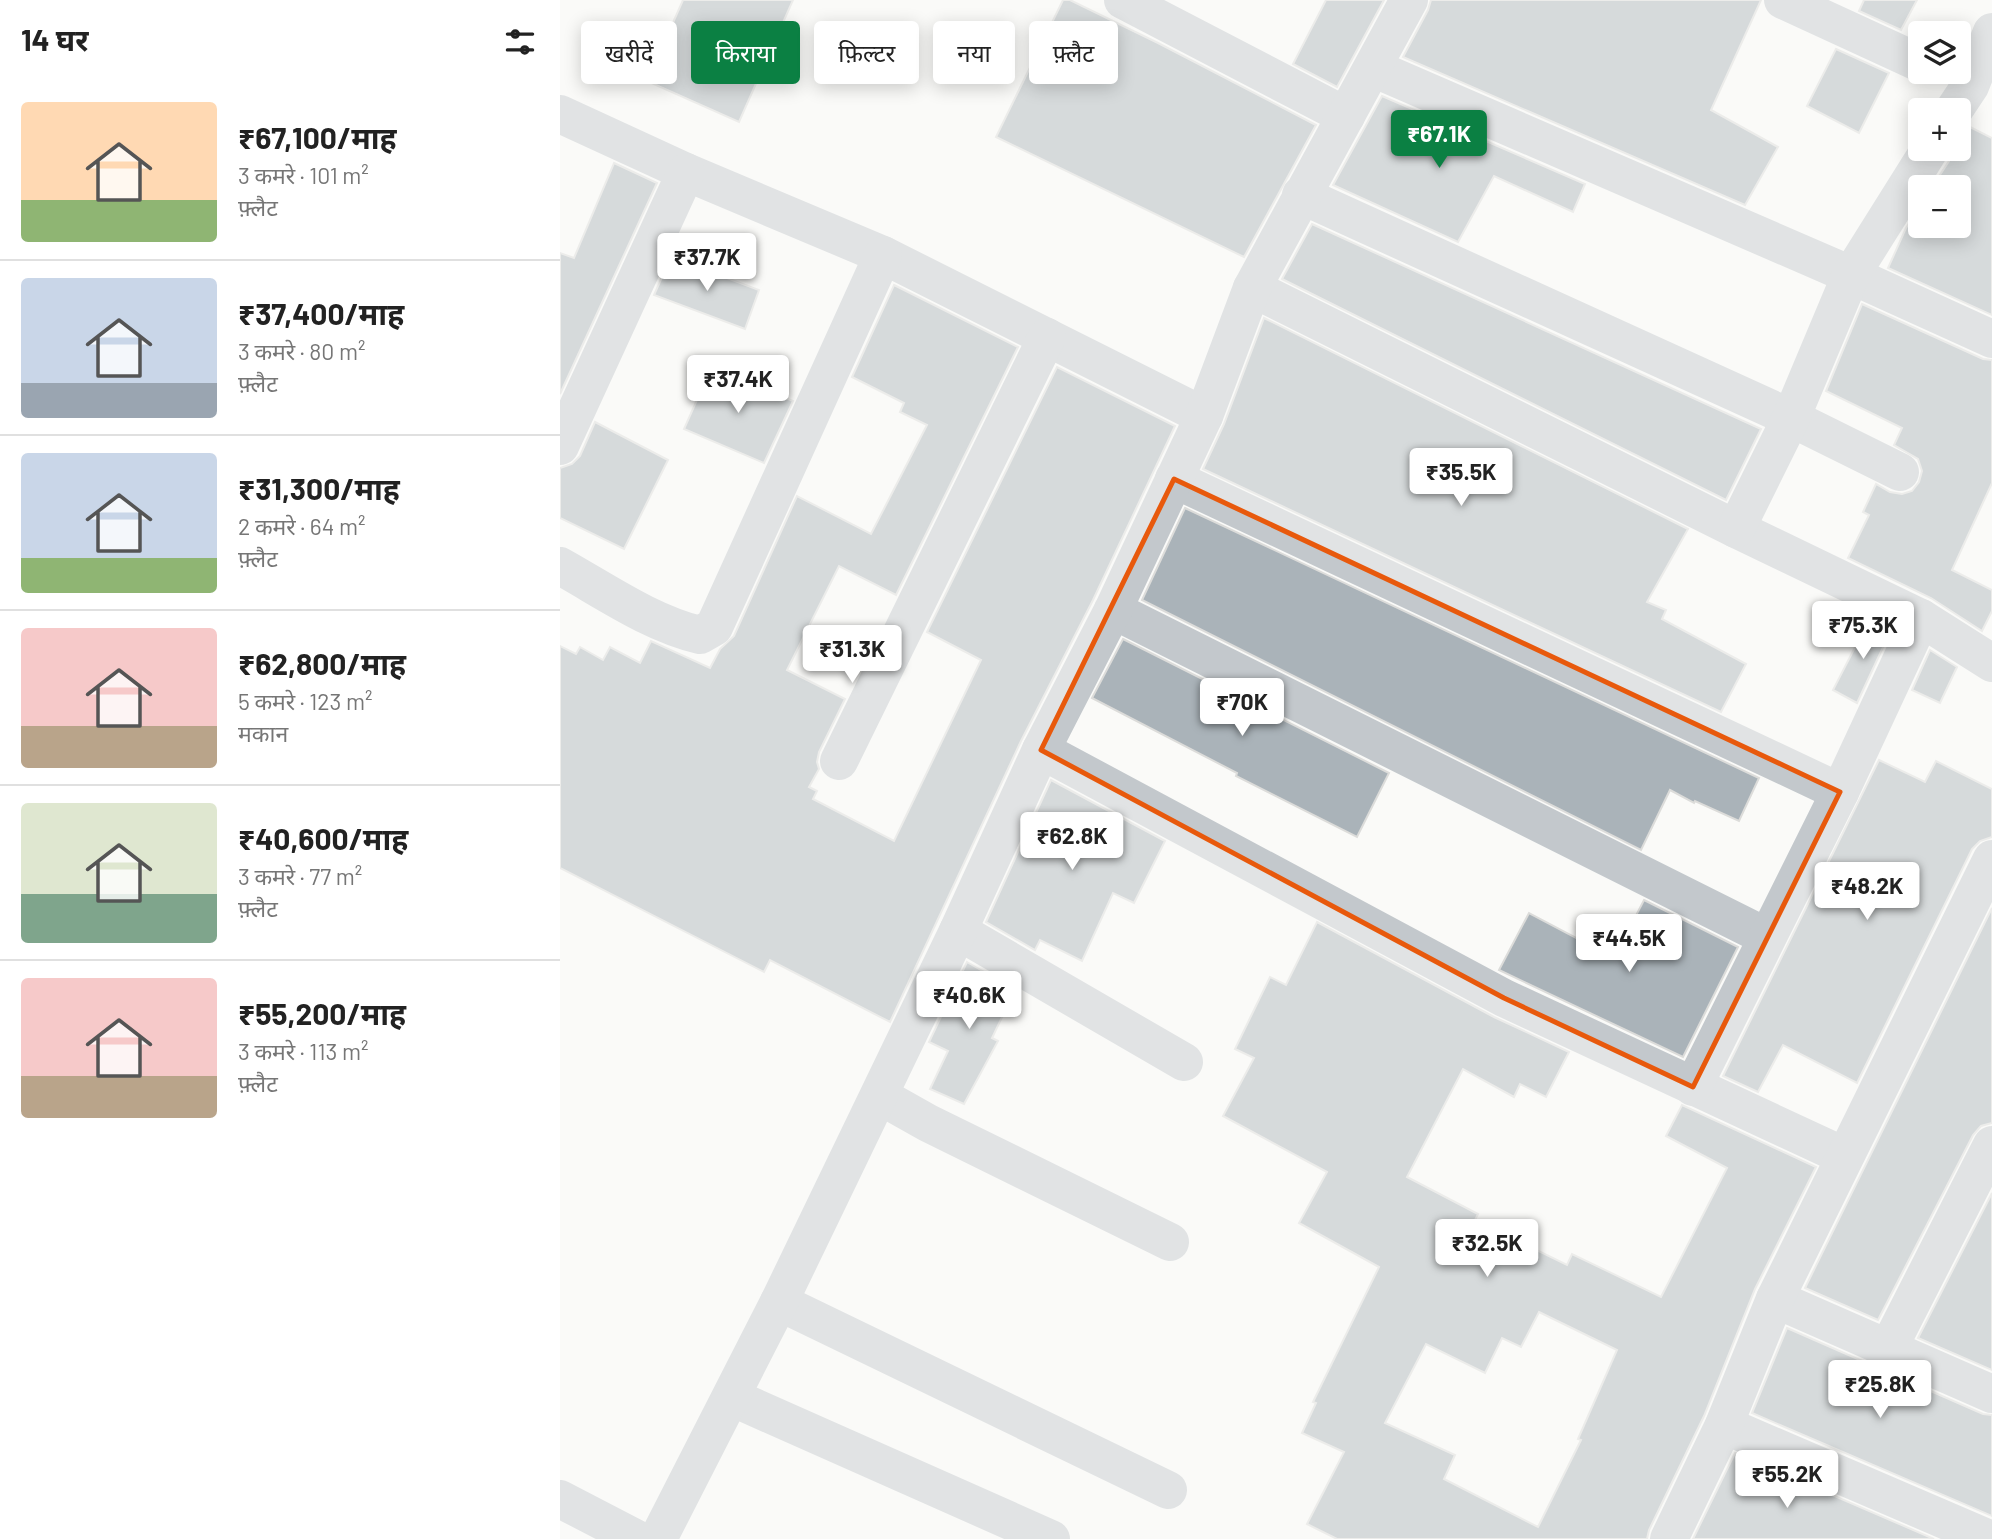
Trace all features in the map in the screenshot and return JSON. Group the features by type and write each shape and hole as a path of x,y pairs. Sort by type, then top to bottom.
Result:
{"street":[{"path":"1123,0 1346,117"},
{"path":"658,1539 779,1302 880,1096 1041,750 1114,610 1204,416 1252,288 1409,0"},
{"path":"1783,0 1908,57"},
{"path":"1955,89 1992,32"},
{"path":"1373,68 1992,339"},
{"path":"560,114 686,172 883,256 1204,416"},
{"path":"1736,529 1791,418 1851,275 1922,161"},
{"path":"560,446 686,172"},
{"path":"1301,195 1791,418 1900,472"},
{"path":"560,566 679,630 700,635 714,627 883,256"},
{"path":"1252,288 1921,618 1992,663"},
{"path":"839,761 1047,337"},
{"path":"1174,479 1840,792"},
{"path":"1114,610 1767,937"},
{"path":"1693,1087 1840,792 1921,618"},
{"path":"1041,750 1504,999 1844,1156"},
{"path":"1669,1539 1724,1425 1776,1299 1992,859"},
{"path":"958,931 1184,1062"},
{"path":"880,1096 928,1123 1170,1242"},
{"path":"1888,1349 1992,1145"},
{"path":"1776,1299 1992,1394"},
{"path":"779,1302 1168,1490"},
{"path":"731,1397 1051,1539"},
{"path":"1724,1425 1989,1539"},
{"path":"560,1499 637,1539"}],"highlighted area":[{"path":"1174,479 1840,792 1693,1087 1504,998 1041,750"}],"building":[{"path":"683,0 793,0 784,21 691,21 691,84 756,84 739,122 654,84 677,84 677,21 674,21"},
{"path":"1063,0 1070,0 1113,21 1053,21"},
{"path":"1326,0 1384,0 1337,87 1293,64"},
{"path":"1431,0 1761,0 1711,110 1778,147 1745,205 1403,57"},
{"path":"1864,0 1917,0 1901,30 1859,11"},
{"path":"1118,23 1316,125 1244,257 996,137 1029,70 1029,84 1118,84"},
{"path":"1836,49 1889,73 1859,133 1807,106"},
{"path":"1382,96 1585,184 1573,212 1494,176 1458,242 1333,185"},
{"path":"1971,128 1992,138 1992,315 1888,268 1908,225 1908,238 1971,238 1971,175 1940,175 1949,161 1971,161"},
{"path":"614,163 657,183 560,394 560,253 574,258"},
{"path":"1312,224 1761,429 1726,500 1282,279"},
{"path":"671,257 759,290 745,329 654,295"},
{"path":"894,285 1018,347 896,595 839,566 787,670 845,699 819,752 819,769 809,787 817,791 813,799 894,841 981,660 927,632 1057,367 1175,426 1093,600 1021,741 890,1022 770,960 764,972 560,868 560,646 576,654 580,647 603,660 610,647 640,663 651,641 710,668 720,649 734,636 797,496 871,534 927,425 900,412 904,403 852,377"},
{"path":"1862,304 1983,359 1992,360 1992,483 1952,570 1992,590 1992,611 1982,631 1931,598 1848,558 1869,515 1863,512 1876,484 1890,492 1902,494 1912,491 1919,482 1922,471 1918,459 1894,445 1902,428 1826,391"},
{"path":"1264,318 1688,529 1647,602 1666,610 1662,619 1746,664 1721,712 1203,469 1224,424"},
{"path":"712,366 793,401 764,463 684,429"},
{"path":"595,422 668,460 624,549 560,518 560,468 572,464 580,456"},
{"path":"1185,508 1759,778 1739,821 1670,790 1641,850 1142,600"},
{"path":"1870,618 1892,628 1857,703 1833,690"},
{"path":"1123,639 1389,773 1357,837 1236,776 1237,773 1092,698"},
{"path":"1930,650 1957,667 1940,703 1912,690"},
{"path":"1879,760 1925,782 1936,761 1992,789 1992,837 1980,841 1972,849 1857,1083 1783,1045 1758,1092 1723,1076"},
{"path":"1051,780 1165,841 1134,903 1113,893 1082,961 1040,940 1035,950 986,922"},
{"path":"1644,900 1738,947 1683,1057 1499,970 1529,913 1614,958"},
{"path":"1992,908 1992,1123 1981,1126 1973,1135 1878,1320 1805,1288"},
{"path":"1317,922 1494,1017 1569,1052 1546,1097 1520,1084 1514,1097 1463,1069 1407,1177 1478,1214 1475,1220 1567,1265 1572,1254 1661,1297 1727,1168 1666,1136 1682,1105 1816,1167 1755,1289 1704,1416 1647,1539 1337,1539 1307,1524 1344,1452 1302,1433 1316,1403 1313,1402 1379,1267 1299,1223 1327,1172 1223,1116 1254,1058 1235,1049 1270,977 1286,985","holes":["1539,1312 1617,1350 1578,1439 1581,1440 1538,1527 1444,1479 1455,1455 1385,1423 1426,1344 1485,1373 1502,1338 1521,1347"]},
{"path":"967,962 1015,990 992,1038 998,1041 964,1104 930,1089 948,1051 929,1042"},
{"path":"1992,1193 1992,1370 1918,1338"},
{"path":"1787,1328 1983,1414 1992,1415 1992,1516 1752,1413"},
{"path":"1735,1453 1934,1539 1693,1539"}]}
